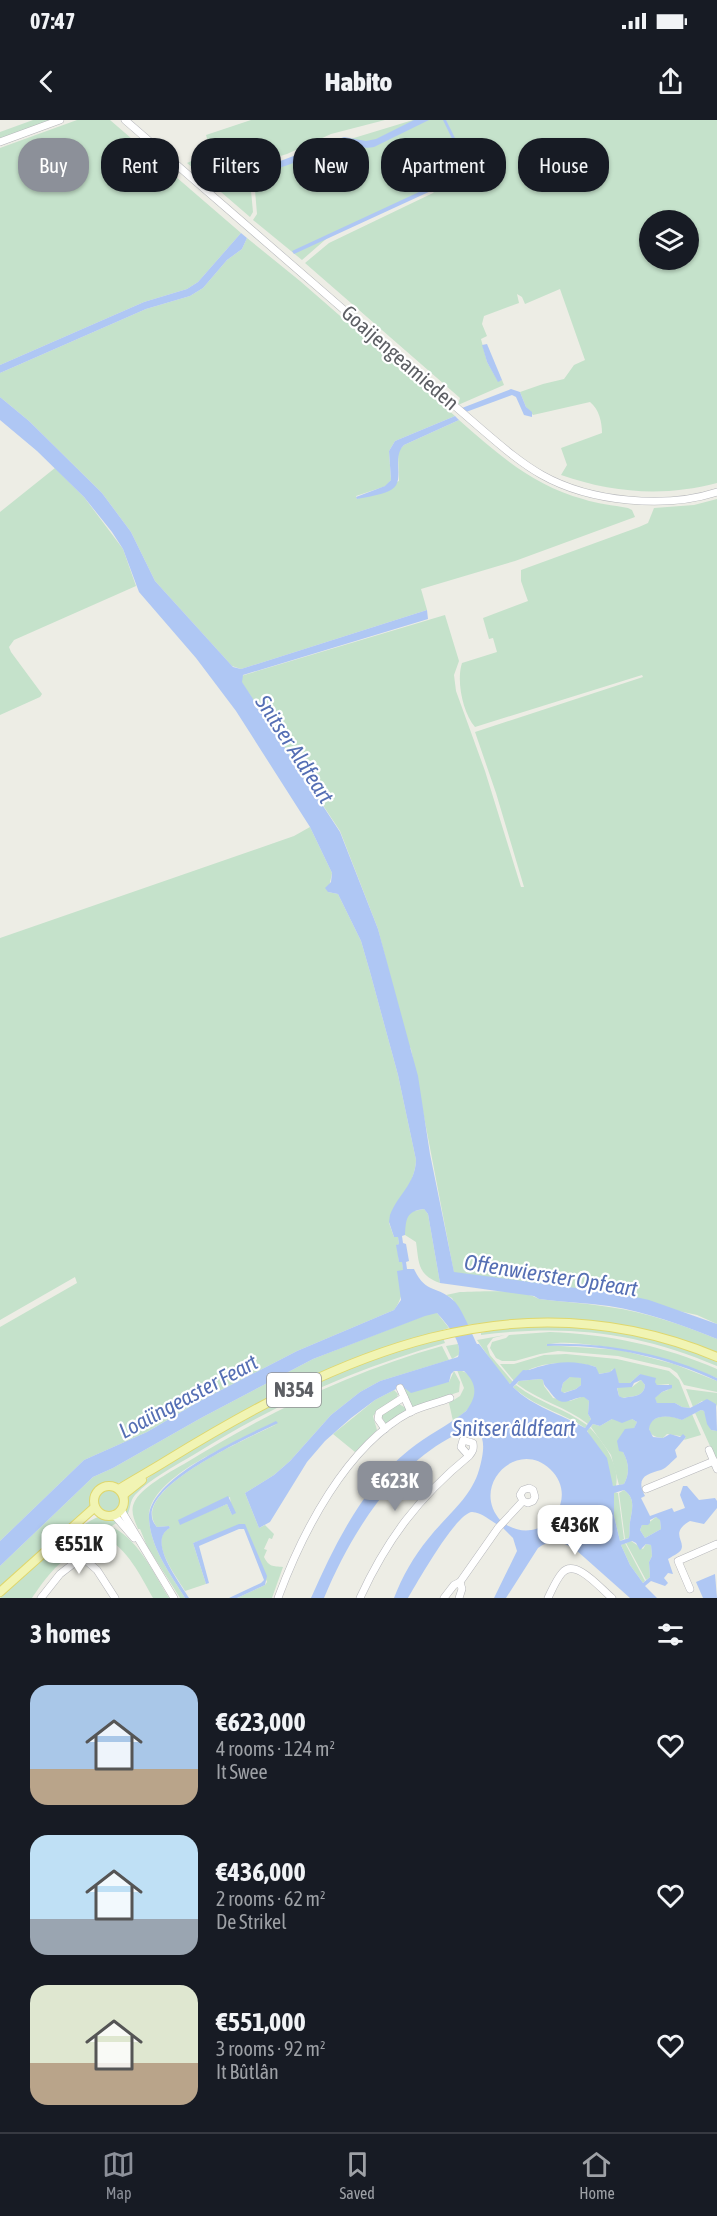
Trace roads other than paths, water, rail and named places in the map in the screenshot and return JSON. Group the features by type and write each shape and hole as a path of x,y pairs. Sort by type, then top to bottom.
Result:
{"main road":[{"name":"N354","path":"0,1592 69,1531 97,1510 94,1496 101,1487 112,1485 121,1492 210,1434 271,1401 325,1375 385,1351 446,1334 533,1321 593,1323 662,1337 717,1357"},
{"path":"97,1510 106,1516 117,1513 124,1502 121,1492"}],"street":[{"path":"0,142 60,120"},
{"name":"Goaijengeamieden","path":"125,120 479,427 520,461 543,476 608,498 673,501 717,492"},
{"path":"400,1388 411,1412"},
{"path":"385,1429 378,1419 380,1413 404,1397"},
{"path":"278,1598 290,1565 313,1518 336,1483 359,1455 385,1429 411,1412 450,1398"},
{"path":"646,1489 716,1465 709,1450"},
{"path":"360,1598 390,1540 410,1512 433,1487 469,1456"},
{"path":"444,1598 454,1585 460,1582 498,1528 523,1501"},
{"path":"117,1513 138,1541 174,1598"},
{"path":"690,1589 678,1561 717,1544"},
{"path":"41,1598 60,1574 82,1557 97,1570 115,1598"},
{"path":"548,1598 562,1572 573,1568 580,1570 612,1598"},
{"path":"459,1598 462,1589 460,1582"}],"water":[{"path":"414,120 429,120 392,138 381,138 381,144 369,148 369,140"},
{"path":"443,120 446,120 455,138 452,138"},
{"path":"293,156 293,163 286,166 281,167 281,161"},
{"path":"419,192 429,192 294,254 292,251"},
{"path":"241,233 247,238 242,249 227,260 203,288 190,296 146,309 0,373 0,365 144,302 187,289 198,282"},
{"path":"487,344 502,380 498,382 487,362 482,345"},
{"path":"511,389 520,392 526,407 532,412 532,417 524,415 516,397 512,395 466,412 462,408"},
{"name":"Snitser âldfeart","path":"0,397 29,421 102,493 131,532 155,581 233,667 241,669 427,610 428,619 243,675 242,682 340,832 378,929 418,1076 430,1154 454,1272 622,1294 649,1300 717,1324 717,1339 664,1320 623,1309 539,1299 534,1296 440,1283 428,1214 424,1209 410,1214 405,1235 402,1236 409,1261 406,1262 407,1269 414,1269 423,1283 448,1296 457,1304 477,1344 510,1384 523,1370 569,1362 596,1367 599,1374 610,1372 615,1368 619,1383 630,1383 640,1374 656,1378 657,1385 672,1385 672,1388 655,1398 657,1403 675,1403 690,1408 707,1399 716,1404 717,1431 711,1430 704,1411 701,1410 682,1420 672,1417 657,1418 653,1420 649,1429 653,1437 663,1438 670,1434 680,1437 683,1434 686,1437 675,1450 677,1457 665,1468 647,1475 642,1480 642,1490 645,1496 641,1498 650,1516 672,1508 674,1512 685,1508 680,1495 683,1486 687,1486 699,1500 715,1498 717,1501 717,1508 704,1524 690,1521 680,1529 682,1547 677,1554 668,1559 673,1574 668,1573 664,1578 668,1583 665,1586 651,1581 645,1586 657,1598 630,1598 576,1550 562,1543 553,1542 538,1548 506,1598 494,1598 517,1551 513,1538 503,1528 505,1524 519,1530 533,1530 554,1517 560,1506 562,1494 559,1481 550,1469 537,1461 524,1459 501,1470 494,1481 491,1494 493,1507 501,1521 498,1525 475,1512 465,1515 437,1550 408,1598 394,1598 418,1552 464,1498 475,1480 483,1446 479,1433 469,1431 454,1436 437,1446 395,1481 355,1536 324,1598 311,1598 340,1537 377,1482 409,1450 466,1411 474,1396 474,1386 469,1376 464,1371 454,1371 449,1382 411,1393 403,1387 398,1388 375,1400 325,1441 307,1462 270,1522 259,1528 245,1493 274,1475 290,1461 331,1415 360,1392 380,1381 458,1357 459,1346 437,1313 313,1359 93,1477 0,1566 0,1541 84,1460 147,1432 198,1402 297,1351 394,1310 401,1300 397,1271 403,1270 396,1245 399,1244 398,1237 394,1237 389,1222 390,1215 413,1176 416,1160 398,1075 361,941 338,894 328,892 325,888 331,882 332,873 310,827 236,711 196,658 139,592 123,549 112,532 84,497 37,451 0,420","holes":["570,1377 581,1378 581,1385 564,1393 561,1391 563,1383","543,1380 546,1387 559,1401 566,1402 584,1397 589,1401 588,1414 591,1419 585,1428 538,1405 513,1387 519,1381","641,1380 645,1385 643,1392 637,1395 623,1398 619,1396 617,1388 632,1387 634,1383","612,1419 622,1423 632,1419 637,1422 634,1428 625,1429 617,1441 619,1451 623,1452 628,1464 624,1484 613,1486 607,1458 587,1431 593,1424 600,1426","624,1490 628,1493 632,1505 629,1538 620,1541 614,1516 614,1493","656,1517 660,1520 661,1529 645,1538 640,1530 642,1525 650,1523 650,1520","632,1541 640,1550 646,1544 651,1545 650,1577 643,1583 630,1565 621,1545"]},
{"path":"455,416 459,420 404,445 398,457 398,476 395,487 382,494 357,499 356,497 385,486 391,480 389,451 395,441"},
{"path":"547,1344 591,1345 634,1351 697,1369 717,1378 717,1381 697,1372 634,1353 591,1347 547,1346"},
{"path":"276,1421 278,1423 196,1466 175,1481 159,1497 152,1513 157,1527 169,1526 170,1528 164,1534 163,1551 167,1562 189,1598 185,1598 157,1551 153,1540 149,1519 153,1504 164,1489 180,1474 221,1448"},
{"path":"228,1496 236,1513 232,1515 227,1504 180,1525 178,1520"},
{"path":"239,1524 245,1524 267,1576 265,1585 237,1598 229,1598 264,1580 244,1529 199,1546 209,1583 206,1584 193,1543"},
{"path":"715,1574 717,1598 703,1598 696,1582"}],"water label":[{"name":"Snitser Aldfeart","path":"295,749"},
{"name":"Offenwierster Opfeart","path":"551,1275"},
{"name":"Loaiïngeaster Feart","path":"188,1396"}]}
